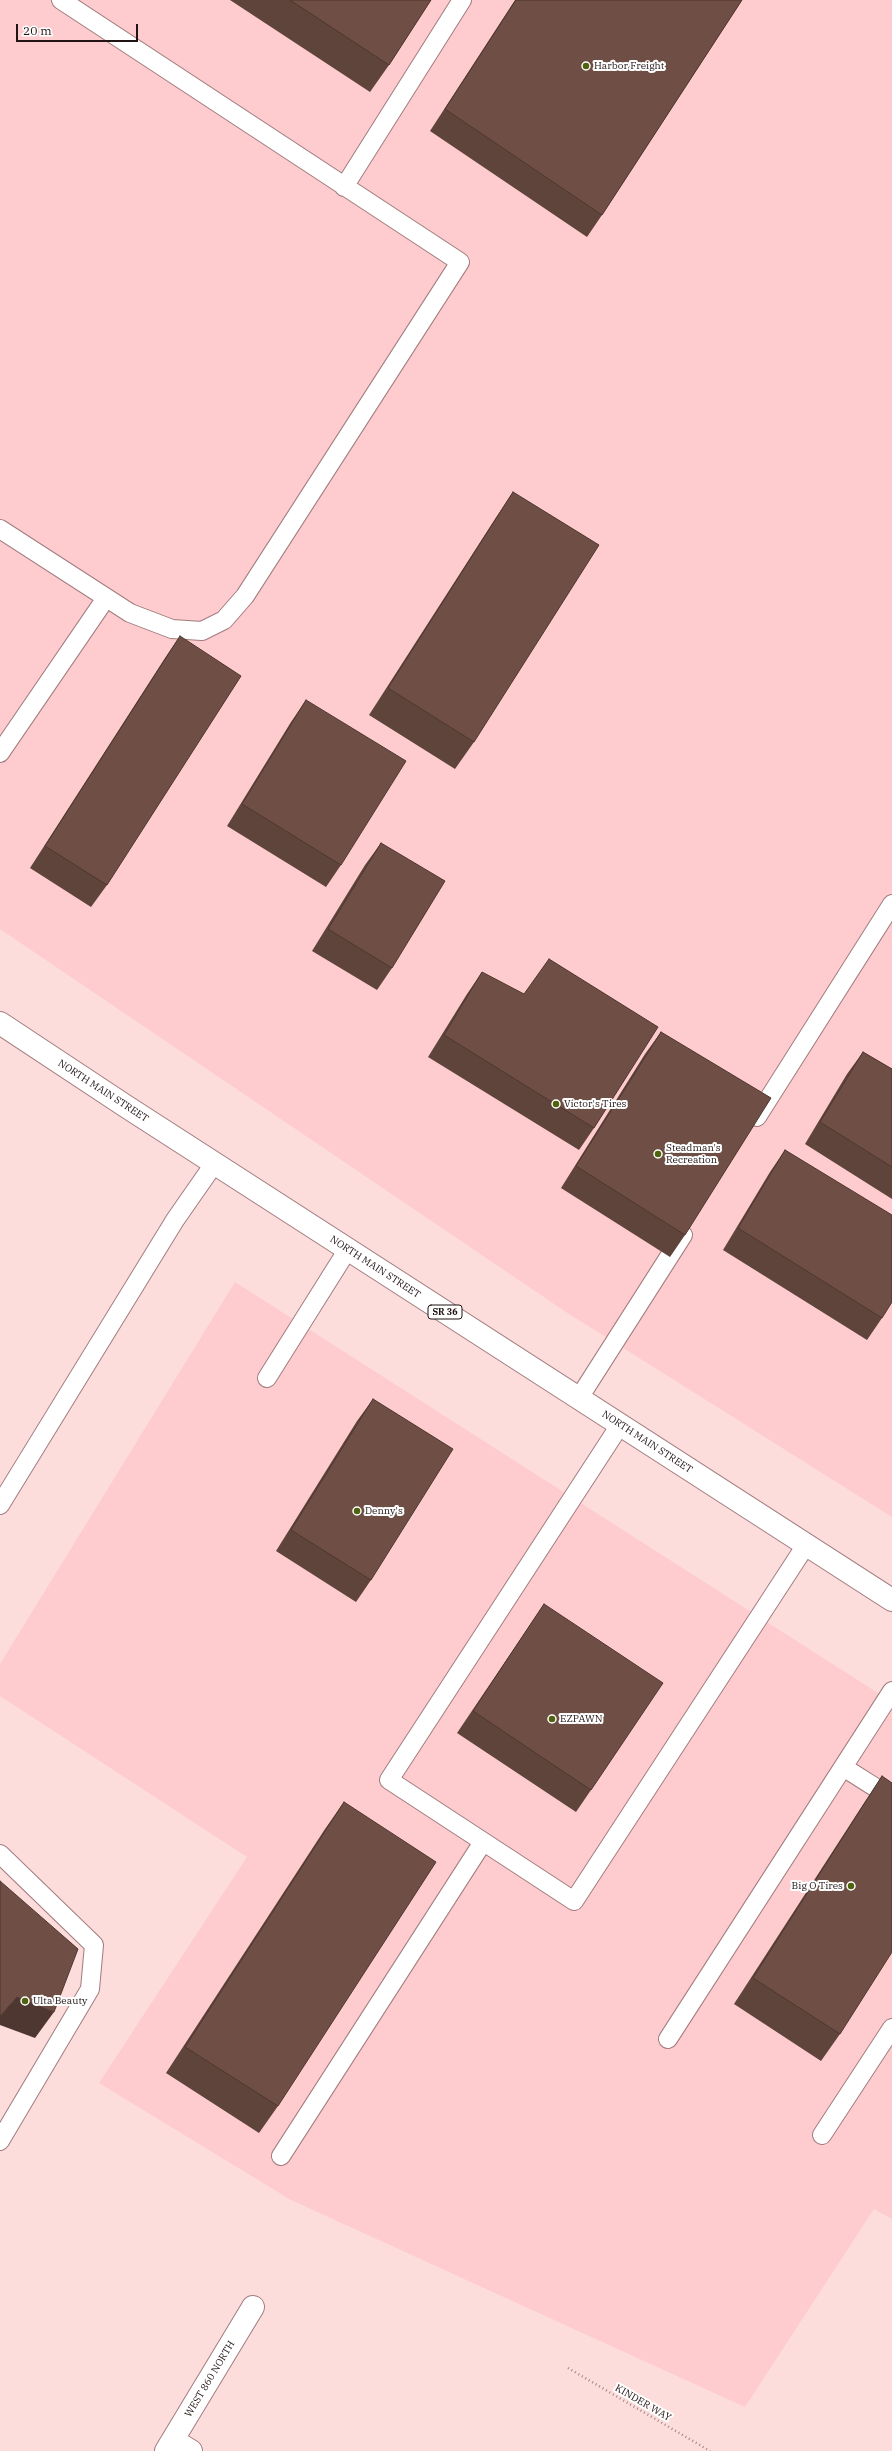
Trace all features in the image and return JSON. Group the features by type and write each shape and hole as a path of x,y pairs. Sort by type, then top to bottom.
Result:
{"main road":[{"name":"NORTH MAIN STREET","path":"0,1023 214,1164 892,1600"},
{"name":"WEST 860 NORTH","path":"177,2447 253,2307"}],"lane":[{"path":"0,529 130,613 172,629 202,631 224,620 245,596 460,262 61,0"},
{"path":"344,187 462,0"},
{"path":"0,752 106,598"},
{"path":"748,1133 892,904"},
{"path":"0,1504 175,1220 214,1164"},
{"path":"579,1398 694,1218"},
{"path":"267,1378 348,1250"},
{"path":"620,1425 389,1780 574,1901 806,1545"},
{"path":"668,2039 892,1691"},
{"path":"843,1767 892,1798"},
{"path":"280,2156 483,1842"},
{"path":"0,1854 94,1945 90,1989 0,2141"},
{"path":"822,2135 892,2028"}],"path":[{"name":"KINDER WAY","path":"568,2368 710,2451"}],"shaded area":[{"path":"0,0 892,0 892,1517 566,1312 0,929"},
{"path":"235,1282 892,1702 892,2219 874,2209 745,2407 291,2200 99,2083 247,1857 0,1696 0,1664"}],"building":[{"path":"290,0 431,0 389,65"},
{"name":"Harbor Freight","path":"516,0 742,0 602,215 445,109"},
{"path":"513,492 599,545 474,742 388,688"},
{"path":"180,636 241,676 107,885 45,846"},
{"path":"306,700 406,761 341,865 242,804"},
{"path":"381,843 445,881 392,968 328,929"},
{"name":"Victor's Tires","path":"549,959 658,1027 594,1128 444,1035 482,972 524,994"},
{"name":"Steadman's Recreation","path":"661,1032 771,1098 685,1235 576,1166"},
{"path":"863,1052 892,1069 892,1167 820,1122"},
{"path":"785,1150 892,1215 892,1302 882,1318 738,1228"},
{"name":"Denny's","path":"373,1399 453,1449 371,1580 291,1530"},
{"name":"EZPAWN","path":"544,1604 663,1683 591,1790 473,1711"},
{"name":"Big O Tires","path":"882,1776 892,1783 892,1952 840,2034 753,1978"},
{"path":"344,1802 436,1862 278,2106 185,2047"},
{"path":"0,1881 78,1949 54,2012 17,1997 0,2016"}],"place":[{"name":"Harbor Freight","path":"586,66"},
{"name":"Victor's Tires","path":"556,1104"},
{"name":"Steadman's Recreation","path":"658,1154"},
{"name":"Denny's","path":"357,1511"},
{"name":"EZPAWN","path":"552,1719"},
{"name":"Big O Tires","path":"851,1886"},
{"name":"Ulta Beauty","path":"25,2001"}]}
